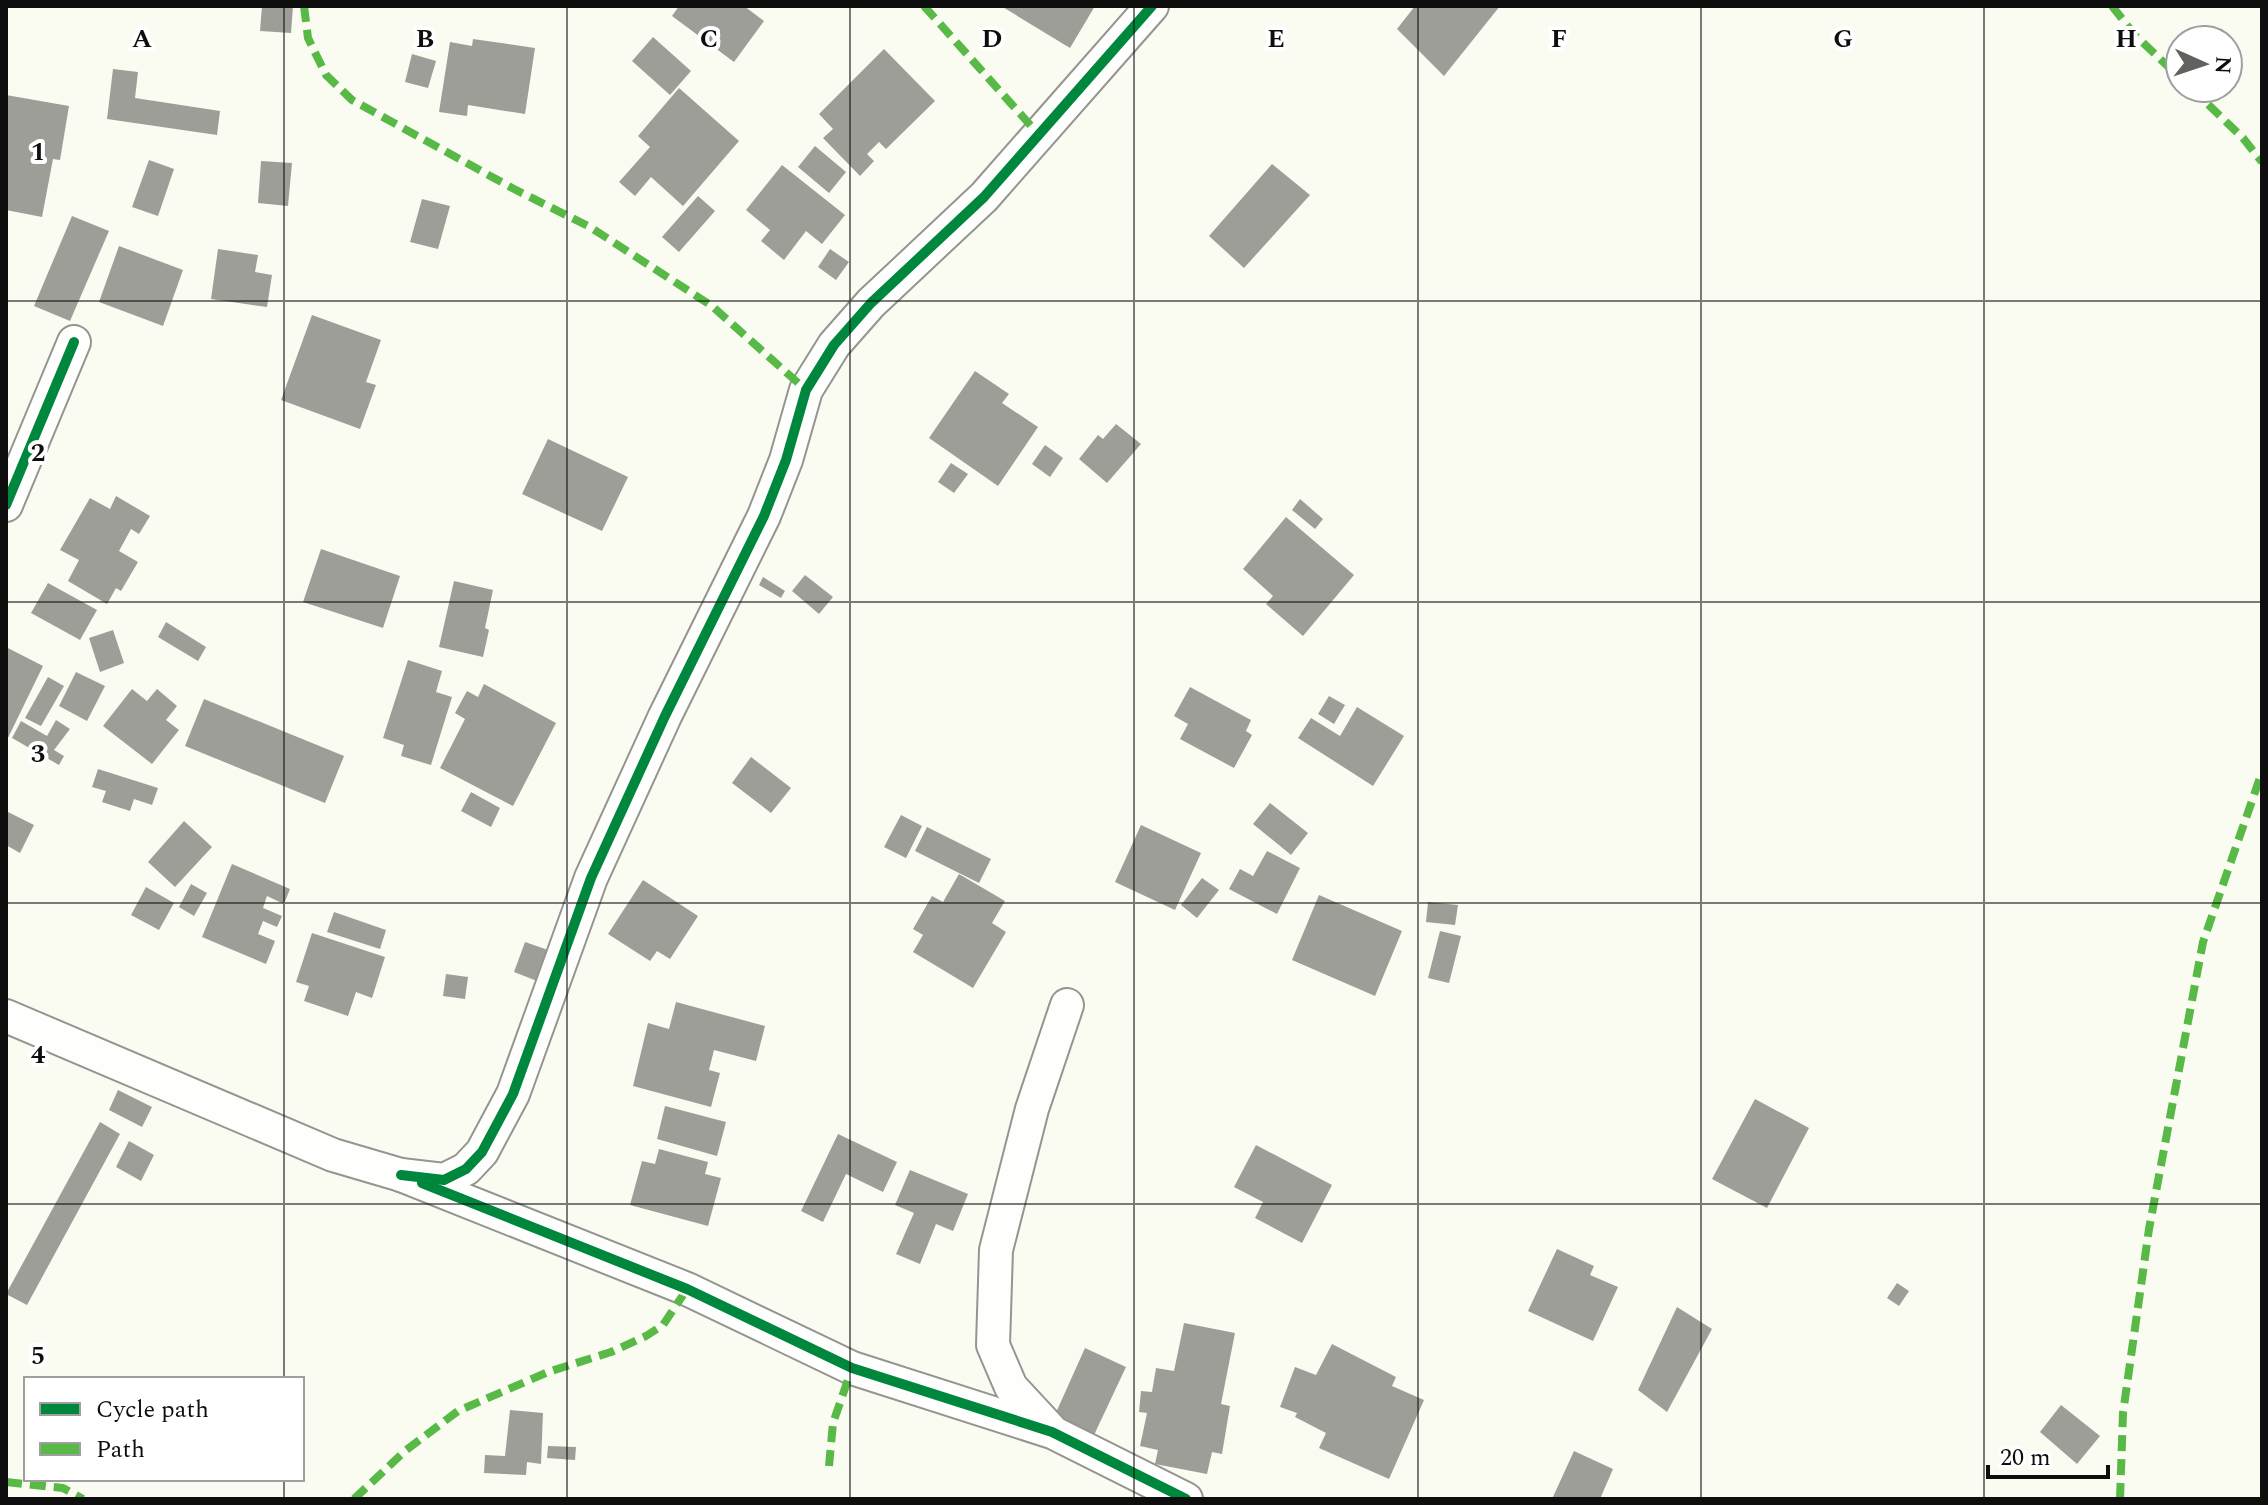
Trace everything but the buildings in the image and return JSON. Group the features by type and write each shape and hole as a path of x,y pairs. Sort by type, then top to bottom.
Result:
{"street":[{"path":"401,1175 444,1180 466,1169 482,1152 507,1106 591,878 665,716 764,516 786,460 806,390 834,345 871,303 984,197 1152,6"},
{"path":"6,505 74,342"},
{"path":"1052,1432 1011,1387 993,1345 996,1250 1032,1109 1067,1005"},
{"path":"6,1016 320,1150 401,1175 687,1289 852,1368 1052,1432 1186,1499"}],"marked path":[{"path":"304,6 308,38 326,75 352,100 590,227 712,306 806,390"},
{"path":"924,6 1040,136"},
{"path":"2112,6 2134,34 2164,63"},
{"path":"2208,104 2243,138 2262,162"},
{"path":"2120,1499 2123,1413 2149,1229 2203,942 2262,772"},
{"path":"354,1499 405,1451 458,1411 548,1372 611,1352 646,1336 663,1325 687,1289"},
{"path":"829,1466 833,1423 852,1368"},
{"path":"6,1482 63,1488 83,1499"}],"cycle path":[{"path":"401,1175 444,1180 466,1169 482,1152 513,1094 591,878 665,716 764,516 786,460 806,390 834,345 871,303 984,197 1152,6"},
{"path":"6,505 74,342"},
{"path":"422,1183 687,1289 852,1368 1052,1432 1186,1499"}]}
